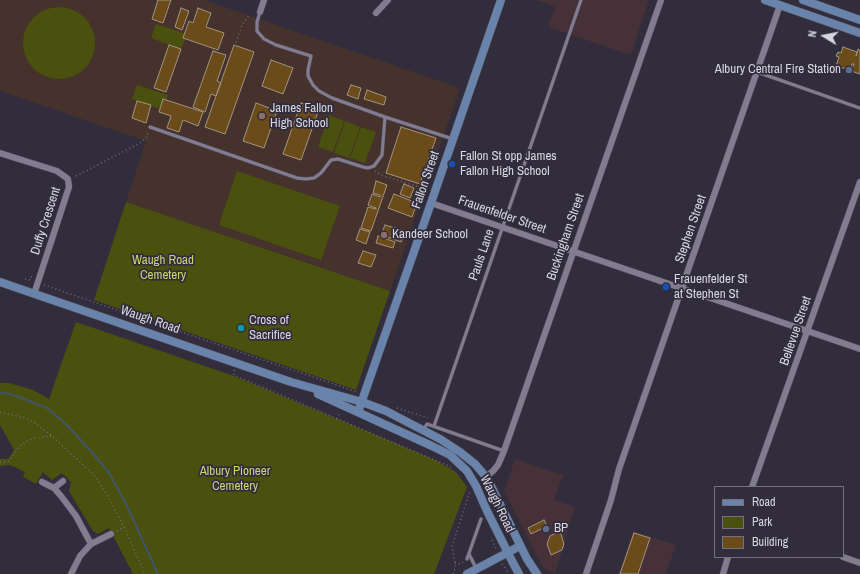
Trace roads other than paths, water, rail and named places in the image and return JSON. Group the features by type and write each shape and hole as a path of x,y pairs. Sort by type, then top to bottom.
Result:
{"main road":[{"name":"Fallon Street","path":"358,412 432,203 501,0"},
{"path":"765,0 860,33"},
{"path":"803,0 860,20"},
{"name":"Waugh Road","path":"0,282 291,382 362,402 386,411 440,438 475,464 486,477 520,546 536,574"},
{"name":"Waugh Road","path":"291,382 450,455 467,471 476,486 507,553 519,574"},
{"path":"467,574 479,570 520,546"}],"street":[{"path":"260,12 264,0"},
{"path":"376,13 388,0"},
{"name":"Buckingham Street","path":"486,477 493,472 498,465 504,451 661,0"},
{"name":"Stephen Street","path":"586,574 611,500 619,469 780,5"},
{"name":"Duffy Crescent","path":"0,153 57,171 68,180 69,187 34,294"},
{"name":"Bellevue Street","path":"752,486 860,182"},
{"name":"Frauenfelder Street","path":"432,203 860,350"},
{"path":"54,488 63,481"},
{"path":"42,482 54,488 76,516 91,544"},
{"path":"71,574 80,556 91,544 111,534"},
{"path":"844,557 860,563"},
{"path":"723,574 728,558"}],"lane":[{"name":"Pauls Lane","path":"434,426 581,0"},
{"path":"260,12 257,22 257,31 264,39 276,45 311,56 308,76 319,92 385,118 453,139"},
{"path":"757,72 860,108"},
{"path":"150,127 296,178 306,179 314,178 321,173 331,160 338,159 368,168 374,166 382,155 385,118"},
{"path":"423,430 427,424 504,451"},
{"path":"468,559 481,519"},
{"path":"469,554 479,570"}],"waterway":[{"path":"0,393 11,394 47,408 68,426 88,448 108,471 127,506 158,574"}],"place":[{"name":"Albury Central Fire Station","path":"849,70"},
{"name":"James Fallon High School","path":"262,116"},
{"name":"Fallon St opp James Fallon High School","path":"452,164"},
{"name":"Kandeer School","path":"384,235"},
{"name":"Frauenfelder St at Stephen St","path":"666,287"},
{"name":"Cross of Sacrifice","path":"241,328"},
{"name":"BP","path":"546,529"}],"park label":[{"name":"Waugh Road Cemetery","path":"163,268"},
{"name":"Albury Pioneer Cemetery","path":"235,480"}]}
